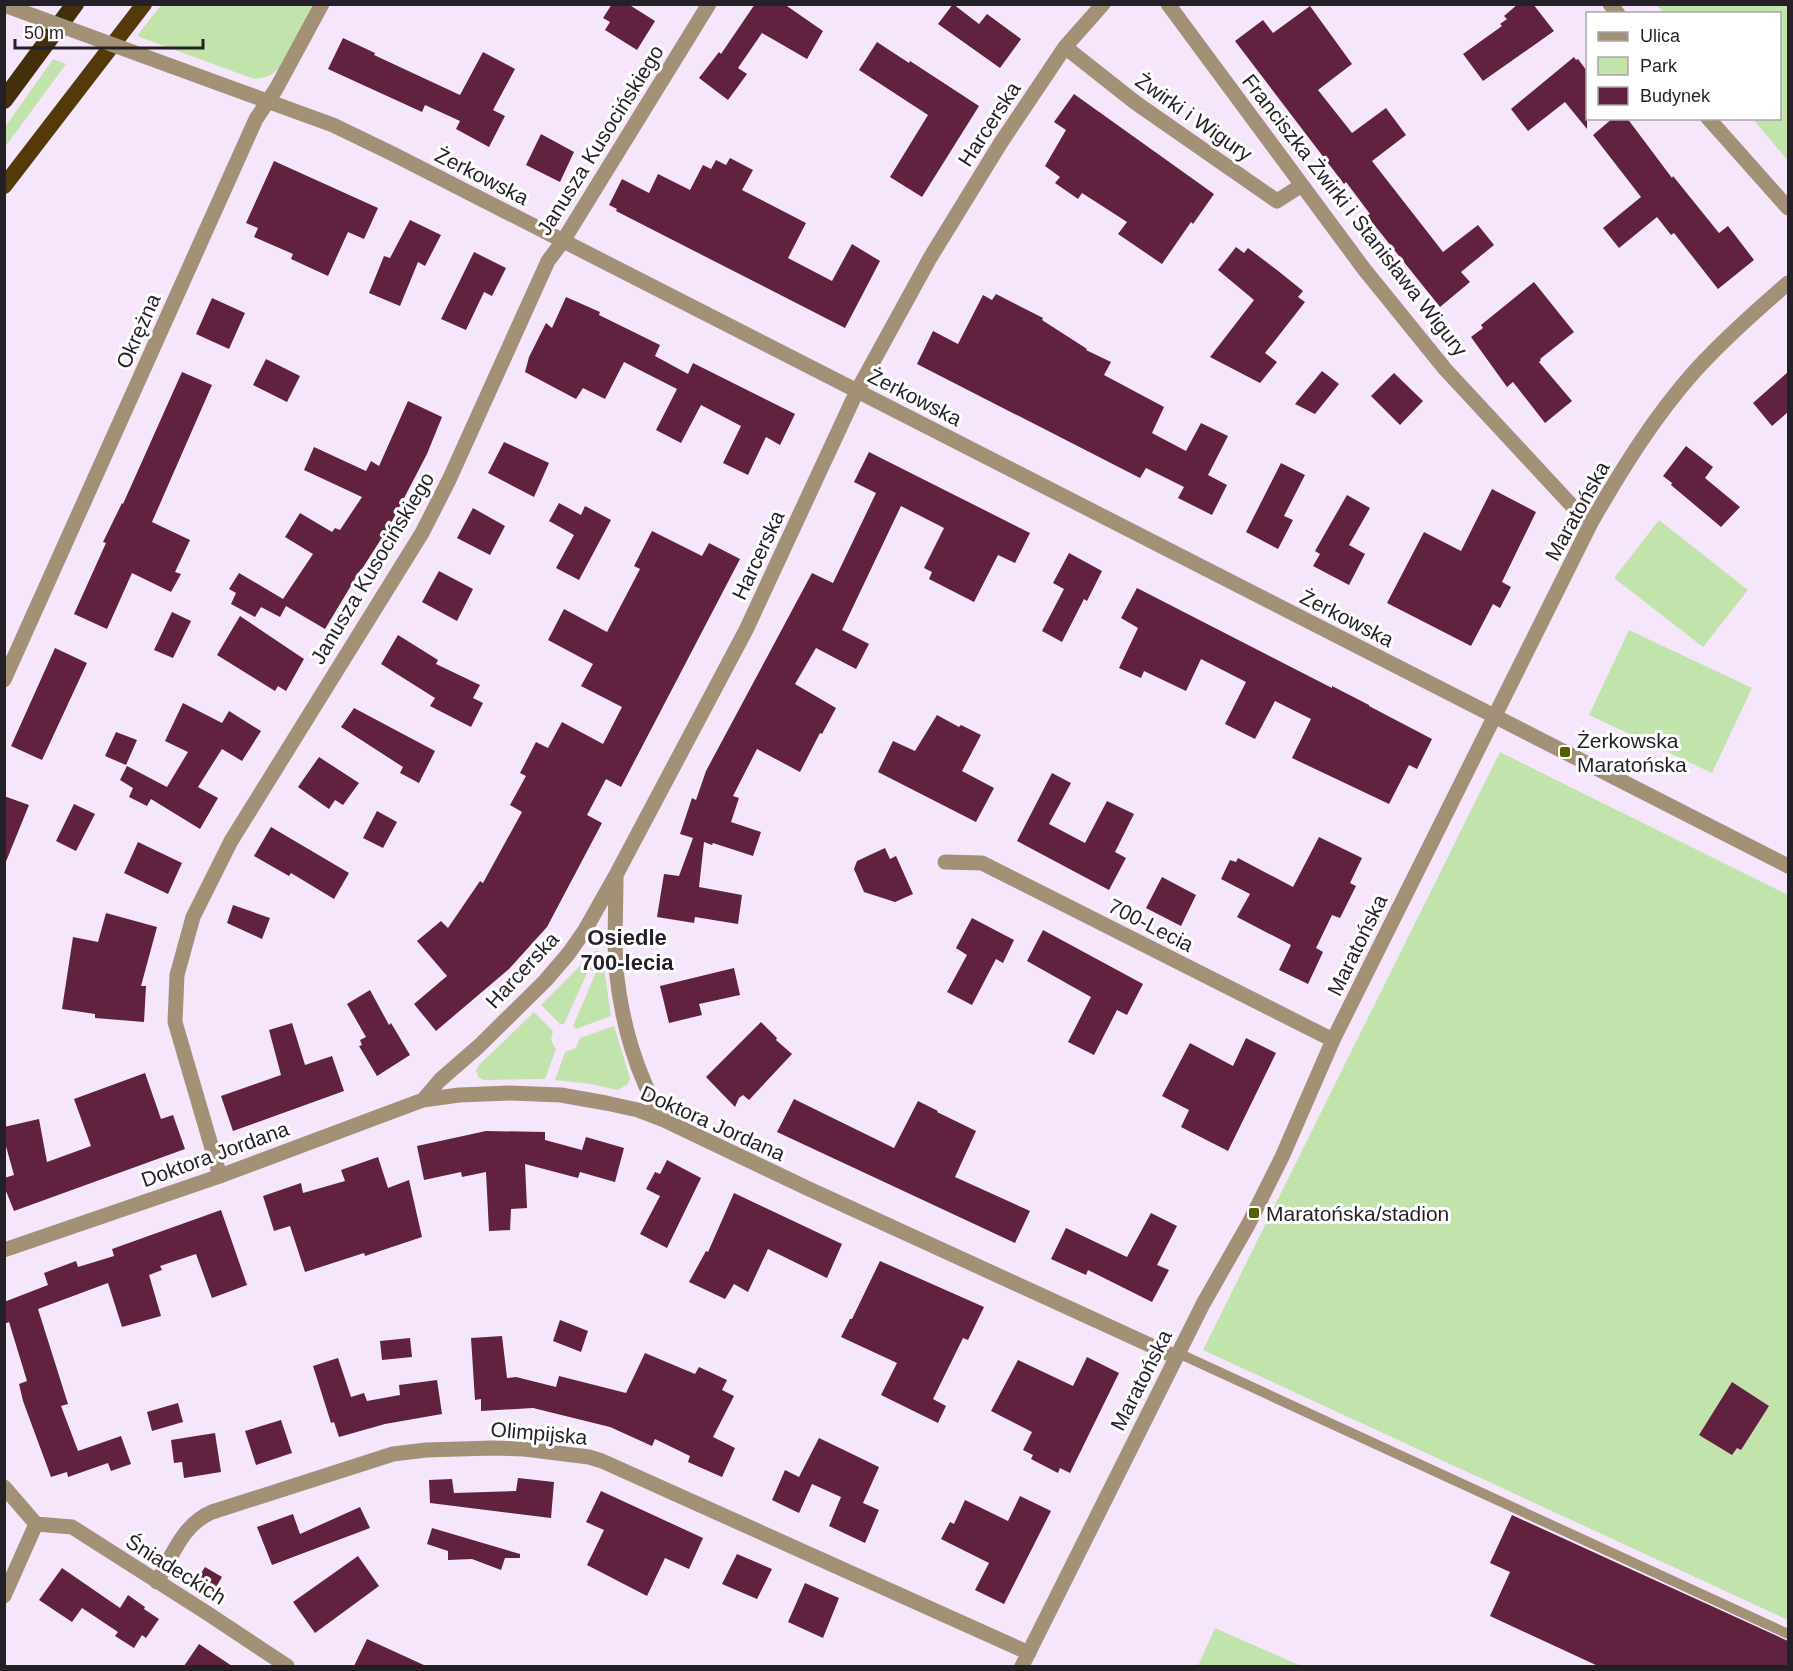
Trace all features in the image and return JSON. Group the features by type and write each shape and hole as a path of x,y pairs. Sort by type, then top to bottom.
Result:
{"highway":[{"path":"4,100 75,4"},
{"path":"4,186 144,4"}],"street":[{"name":"Okrężna","path":"4,680 256,118 286,72 322,4"},
{"name":"Janusza Kusocińskiego","path":"220,1176 175,1022 177,975 193,917 231,841 422,533 449,480 549,261 709,4"},
{"name":"Harcerska","path":"423,1100 440,1080 527,999 569,953 585,930 746,630 857,391 930,258 1000,144 1065,47 1103,4"},
{"name":"Franciszka Żwirki i Stanisława Wigury","path":"1168,4 1364,269 1445,369 1575,509 1592,521"},
{"name":"Żerkowska","path":"4,5 333,125 393,153 1788,866"},
{"name":"Żwirki i Wigury","path":"1065,47 1136,103 1277,201 1302,184"},
{"path":"1710,120 1788,208"},
{"name":"Maratońska","path":"1026,1660 1177,1355 1248,1225 1282,1157 1334,1040 1592,521 1615,480 1646,435 1694,373 1788,284"},
{"name":"700-Lecia","path":"945,862 982,863 1334,1040"},
{"path":"616,875 616,958 622,1005 640,1070 651,1100 664,1120"},
{"name":"Doktora Jordana","path":"4,1250 220,1176 423,1100 459,1095 510,1093 561,1095 638,1110 664,1120 809,1189 1177,1355"},
{"name":"Olimpijska","path":"157,1582 184,1534 203,1516 212,1512 393,1454 426,1450 524,1449 589,1457 602,1461 1026,1660"},
{"path":"4,1487 36,1524 4,1596"},
{"name":"Śniadeckich","path":"36,1524 72,1527 287,1666"}],"lane":[{"path":"1177,1355 1788,1634"}],"green space":[{"path":"161,5 314,5 279,68 268,76 254,79 137,36"},
{"path":"1656,5 1788,5 1788,161 1754,120 1781,120 1781,12 1663,12"},
{"path":"53,59 66,64 5,147 5,127"},
{"path":"1659,520 1748,590 1703,647 1614,578"},
{"path":"1629,630 1752,688 1712,773 1589,715"},
{"path":"1500,752 1788,895 1788,1620 1203,1350"},
{"path":"595,951 602,955 611,1016 576,1029 573,1026 596,972 589,969 564,1024 560,1024 541,1005"},
{"path":"534,1012 553,1031 551,1040 556,1049 545,1079 484,1080 479,1078 476,1071 478,1066"},
{"path":"614,1026 630,1079 627,1085 617,1090 555,1080 565,1052 576,1048 580,1038"},
{"path":"1215,1628 1301,1666 1198,1666"}],"building":[{"path":"612,4 628,4 655,21 637,50 605,30 610,22 603,18"},
{"path":"755,4 784,4 823,31 807,59 762,33 738,68 747,74 728,100 699,78 719,52 721,54"},
{"path":"953,4 979,24 987,14 1021,39 1000,68 938,24"},
{"path":"1518,4 1533,4 1554,31 1483,81 1463,54 1502,26 1500,24 1507,19 1504,16"},
{"path":"1310,6 1352,64 1318,90 1352,133 1386,108 1406,135 1372,161 1443,252 1478,225 1494,245 1461,272 1470,282 1440,307 1367,216 1370,214 1346,182 1344,184 1235,41 1263,20 1273,33"},
{"path":"343,38 460,95 483,52 515,69 493,110 505,116 489,147 456,129 460,121 425,105 422,112 328,69"},
{"path":"877,42 979,106 922,197 890,177 928,115 859,70"},
{"path":"1574,57 1586,70 1587,129 1565,102 1528,131 1511,109"},
{"path":"1074,94 1214,194 1162,264 1118,234 1127,222 1082,193 1078,199 1055,183 1060,177 1045,166 1066,130 1054,122"},
{"path":"1611,120 1628,120 1672,178 1673,176 1719,233 1728,226 1754,260 1718,289 1674,233 1671,235 1657,217 1619,248 1603,228 1641,197 1593,135"},
{"path":"541,134 574,152 560,182 526,165"},
{"path":"730,158 753,170 742,190 806,223 788,258 832,281 852,244 880,261 845,328 616,211 617,209 609,205 622,179 649,193 658,174 690,190 703,165 711,169 716,160 726,165"},
{"path":"274,161 378,208 364,239 348,232 328,276 291,259 293,254 254,237 258,228 246,223"},
{"path":"410,220 441,235 425,266 418,262 400,306 369,293 384,256 390,258"},
{"path":"1236,247 1244,253 1248,248 1277,270 1303,291 1298,297 1305,302 1265,353 1277,362 1260,383 1210,357 1254,300 1218,270"},
{"path":"474,252 506,268 492,296 484,292 466,330 441,319"},
{"path":"1534,282 1574,332 1539,362 1572,401 1545,423 1513,382 1507,387 1471,337 1483,328 1481,325"},
{"path":"996,294 1043,318 1042,320 1086,350 1111,362 1104,375 1164,407 1152,433 1186,451 1201,423 1228,436 1208,475 1227,485 1212,515 1178,498 1184,487 1146,468 1140,478 917,364 933,331 958,344 983,295 992,300"},
{"path":"566,297 600,312 599,315 660,345 655,356 688,374 693,363 795,414 780,445 766,437 748,475 723,463 741,426 701,405 681,443 656,430 677,389 624,362 605,399 583,388 576,399 525,372 529,357 546,323 552,328"},
{"path":"212,298 245,313 229,349 196,334"},
{"path":"266,359 300,376 287,402 253,385"},
{"path":"1322,371 1339,384 1315,414 1295,404"},
{"path":"182,372 212,385 152,522 190,540 175,572 181,574 171,592 132,573 107,629 74,614 106,543 103,542 123,504"},
{"path":"1788,372 1788,412 1772,426 1753,403"},
{"path":"1394,373 1423,401 1400,425 1371,396"},
{"path":"408,401 442,417 427,454 390,525 325,629 286,606 280,617 261,607 255,617 231,604 236,593 229,589 239,573 283,599 313,554 285,537 300,513 332,532 335,528 340,530 362,497 304,470 314,447 366,471 371,461 379,466"},
{"path":"504,442 549,463 534,497 488,473"},
{"path":"1686,446 1713,467 1705,478 1740,507 1721,527 1663,476"},
{"path":"869,452 1030,533 1015,563 998,555 974,602 929,579 932,572 924,568 944,528 901,506 842,630 869,644 856,669 816,648 795,684 836,708 800,772 757,749 733,796 739,798 731,822 761,832 753,856 704,842 699,887 742,895 738,924 695,917 694,923 657,917 664,874 679,876 693,838 680,834 692,798 696,800 706,771 812,573 833,583 876,493 854,482"},
{"path":"1281,463 1305,475 1284,516 1293,520 1278,549 1246,532"},
{"path":"1492,489 1536,512 1502,582 1511,587 1500,608 1493,604 1471,646 1387,603 1424,532 1461,551"},
{"path":"1347,495 1370,508 1349,545 1365,554 1349,585 1313,566 1320,554 1315,551"},
{"path":"559,503 581,515 585,506 611,520 579,580 556,568 574,535 549,521"},
{"path":"473,508 505,526 490,555 457,538"},
{"path":"652,531 702,556 709,543 740,559 621,787 606,779 587,815 602,823 547,927 509,969 436,1031 414,1004 447,976 417,941 441,921 448,928 480,881 483,883 522,812 510,805 526,776 520,773 536,742 548,748 562,722 603,744 622,707 581,686 593,664 548,640 564,609 607,632 640,569 634,566"},
{"path":"1069,553 1102,571 1087,601 1084,599 1062,642 1042,631 1064,589 1053,583"},
{"path":"439,571 473,589 457,621 422,602"},
{"path":"1137,588 1432,739 1417,769 1409,765 1389,804 1292,758 1311,719 1275,701 1255,739 1225,724 1246,682 1201,659 1186,691 1144,671 1141,678 1119,668 1138,628 1121,618"},
{"path":"172,612 191,621 173,658 154,650"},
{"path":"240,616 304,659 286,691 278,686 275,691 217,655"},
{"path":"398,635 438,660 436,664 480,685 473,698 483,703 471,727 430,706 435,698 381,664"},
{"path":"55,648 87,663 42,760 11,746"},
{"path":"183,703 222,723 229,711 261,731 242,761 222,749 198,787 218,798 200,829 151,799 147,806 129,797 133,788 120,780 127,766 167,787 188,752 165,741"},
{"path":"354,708 435,751 419,783 400,773 403,767 341,727"},
{"path":"937,715 959,727 961,725 981,735 962,771 994,788 976,822 878,772 893,741 915,751"},
{"path":"116,732 137,740 126,765 105,756"},
{"path":"319,757 359,783 343,805 335,800 329,809 298,787"},
{"path":"1052,773 1071,783 1049,824 1085,843 1107,801 1134,814 1115,852 1126,858 1109,890 1017,841"},
{"path":"4,796 29,805 5,864 4,864"},
{"path":"74,804 95,814 76,851 56,841"},
{"path":"377,811 397,822 383,848 363,838"},
{"path":"271,827 349,873 334,899 291,873 289,876 254,856"},
{"path":"1319,837 1362,858 1350,883 1356,886 1340,918 1332,915 1316,948 1323,952 1308,984 1279,970 1291,945 1237,917 1250,894 1221,879 1230,860 1236,862 1238,858 1293,887"},
{"path":"138,842 182,863 168,894 124,873"},
{"path":"885,848 890,859 896,856 913,894 895,902 864,892 854,869 857,861"},
{"path":"1162,877 1196,895 1181,926 1146,908"},
{"path":"233,905 270,918 262,939 227,923"},
{"path":"106,913 157,927 141,986 146,986 144,1022 95,1018 95,1014 62,1009 73,937 98,942"},
{"path":"972,918 1014,940 1003,963 996,959 972,1005 947,992 967,955 956,948"},
{"path":"1043,930 1143,984 1127,1015 1117,1010 1094,1055 1068,1042 1091,997 1027,961"},
{"path":"734,968 740,995 699,1004 702,1015 669,1023 660,986"},
{"path":"370,990 389,1025 391,1023 410,1055 377,1076 359,1046 362,1045 360,1040 366,1037 347,1004"},
{"path":"761,1022 792,1054 749,1100 743,1095 735,1107 706,1077"},
{"path":"292,1023 305,1065 332,1056 344,1091 233,1131 221,1096 281,1075 269,1030"},
{"path":"1246,1038 1276,1053 1228,1151 1181,1127 1189,1110 1162,1096 1190,1043 1233,1066"},
{"path":"145,1073 161,1119 173,1115 185,1149 14,1211 4,1186 4,1178 14,1175 4,1139 4,1127 39,1119 47,1162 91,1146 74,1099"},
{"path":"794,1099 894,1148 918,1101 976,1131 955,1177 1030,1211 1015,1243 777,1132"},
{"path":"486,1131 545,1132 545,1140 582,1150 586,1137 624,1148 615,1182 580,1172 578,1178 525,1164 527,1208 511,1209 510,1230 489,1231 486,1172 462,1177 461,1172 424,1180 417,1146"},
{"path":"378,1157 388,1188 409,1180 422,1237 365,1256 364,1253 305,1272 290,1226 274,1231 263,1196 301,1183 303,1193 345,1181 341,1170"},
{"path":"667,1160 701,1178 667,1248 640,1234 660,1196 646,1189 655,1172 660,1174"},
{"path":"734,1193 842,1244 827,1278 768,1249 748,1292 734,1284 725,1299 689,1282 706,1251 708,1252"},
{"path":"221,1210 247,1285 212,1298 196,1254 160,1266 162,1270 149,1275 161,1316 122,1327 108,1283 38,1309 68,1404 61,1406 78,1451 121,1436 131,1464 111,1471 108,1463 68,1477 67,1472 51,1477 23,1401 19,1384 27,1381 9,1322 4,1324 4,1302 48,1285 44,1273 76,1261 78,1267 114,1256 112,1249"},
{"path":"1151,1213 1177,1226 1157,1265 1169,1270 1152,1302 1088,1270 1086,1275 1051,1259 1066,1228 1127,1257"},
{"path":"880,1261 984,1307 968,1340 963,1338 933,1399 946,1406 938,1423 881,1395 897,1363 841,1337"},
{"path":"560,1320 588,1331 581,1352 553,1341"},
{"path":"502,1336 507,1378 516,1377 556,1387 559,1376 626,1393 645,1353 695,1374 699,1367 727,1380 722,1390 734,1396 713,1437 735,1448 722,1477 688,1462 690,1456 655,1439 652,1446 610,1427 533,1408 481,1411 481,1399 475,1400 471,1338"},
{"path":"410,1338 412,1357 382,1360 380,1341"},
{"path":"1087,1357 1119,1373 1070,1473 1060,1468 1058,1473 1031,1459 1033,1455 1023,1450 1032,1432 991,1411 1018,1360 1073,1386"},
{"path":"338,1358 351,1397 364,1393 367,1401 400,1395 399,1385 437,1380 442,1414 385,1424 339,1437 334,1422 331,1423 313,1366"},
{"path":"1732,1382 1769,1406 1741,1450 1737,1448 1732,1455 1699,1435"},
{"path":"178,1403 183,1422 152,1431 147,1412"},
{"path":"281,1420 292,1453 256,1465 245,1431"},
{"path":"215,1433 221,1472 184,1478 182,1462 174,1463 171,1440"},
{"path":"819,1438 879,1467 863,1503 879,1510 865,1543 829,1526 841,1497 812,1484 799,1513 772,1500 785,1470 799,1477"},
{"path":"518,1478 554,1482 551,1518 430,1503 429,1480 452,1479 454,1493 516,1491"},
{"path":"601,1491 703,1538 689,1569 665,1558 647,1596 587,1565 604,1530 586,1522"},
{"path":"1020,1496 1051,1511 1004,1604 975,1590 989,1563 941,1539 950,1522 954,1524 965,1500 1008,1521"},
{"path":"360,1507 370,1528 272,1565 257,1527 293,1514 300,1534"},
{"path":"1512,1515 1788,1641 1788,1666 1598,1666 1490,1616 1510,1572 1490,1563"},
{"path":"432,1528 520,1554 520,1558 505,1558 501,1570 472,1559 448,1560 448,1551 427,1544"},
{"path":"737,1554 772,1569 757,1599 722,1584"},
{"path":"358,1556 379,1586 315,1633 293,1602"},
{"path":"205,1567 222,1577 212,1594 194,1584"},
{"path":"62,1568 120,1608 128,1595 159,1619 146,1638 142,1635 134,1648 115,1636 118,1632 82,1608 72,1622 39,1600"},
{"path":"805,1583 839,1598 823,1638 788,1622"},
{"path":"367,1639 426,1666 354,1666"},
{"path":"199,1644 232,1666 184,1666"}],"place":[{"name":"Żerkowska Maratońska","path":"1565,752"},
{"name":"Maratońska/stadion","path":"1254,1213"}],"district":[{"name":"Osiedle 700-lecia","path":"627,950"}]}
